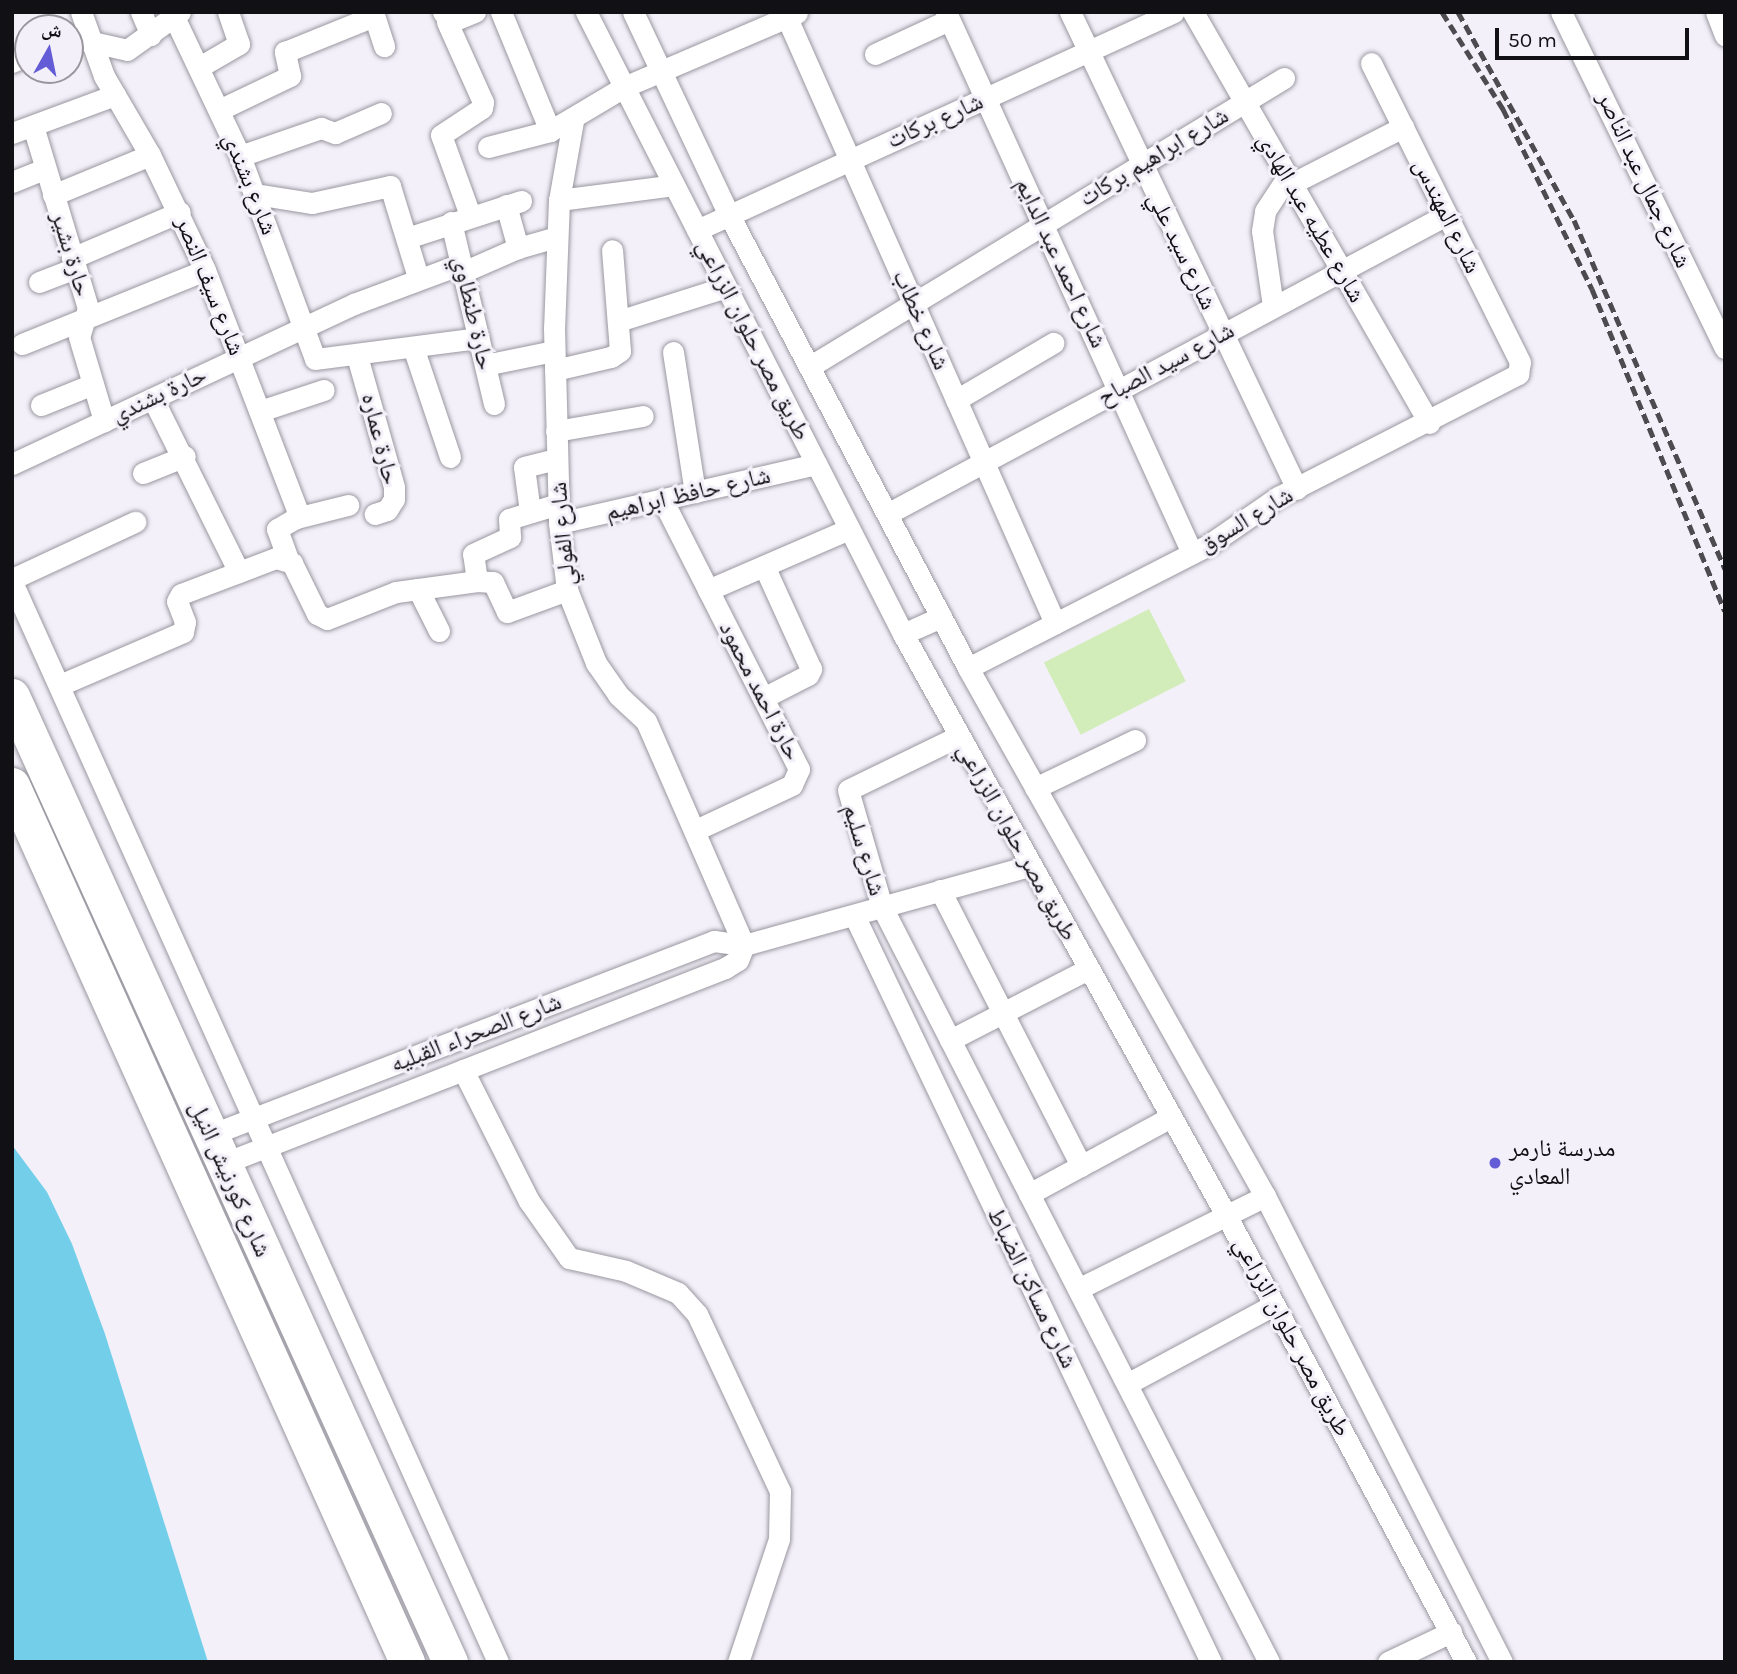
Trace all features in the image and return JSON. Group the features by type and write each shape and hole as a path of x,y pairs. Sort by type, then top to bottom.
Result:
{"highway":[{"name":"شارع كورنيش النيل","path":"12,696 450,1662"},
{"name":"شارع كورنيش النيل","path":"12,785 407,1662"}],"street":[{"name":"شارع سيف النصر","path":"81,12 115,94 180,212 205,270 297,510 296,518"},
{"path":"141,12 151,35"},
{"path":"201,66 239,44 228,12"},
{"path":"445,17 475,12"},
{"path":"501,12 550,131"},
{"name":"طريق مصر حلوان الزراعي","path":"586,12 903,634 1029,866 1226,1215 1466,1662"},
{"name":"طريق مصر حلوان الزراعي","path":"632,12 729,215 809,367 968,668 1265,1196 1502,1662"},
{"name":"شارع سيد علي","path":"1070,12 1086,53 1297,489"},
{"name":"شارع بركات","path":"697,230 1174,12"},
{"name":"شارع عطيه عبد الهادي","path":"1193,12 1429,424"},
{"name":"شارع جمال عبد الناصر","path":"1561,12 1725,348"},
{"path":"1716,12 1725,36"},
{"path":"219,110 290,76 285,52 373,14 384,46"},
{"path":"84,38 93,39 111,49 127,50 177,15"},
{"name":"شارع بشندي","path":"177,15 240,156 314,356 319,361 357,356"},
{"path":"488,147 550,131 573,121 624,87 793,15"},
{"name":"شارع خطاب","path":"793,15 850,160 1055,623"},
{"path":"875,54 947,16"},
{"name":"شارع احمد عبد الدايم","path":"947,16 1192,552"},
{"name":"حارة طنطاوي","path":"445,17 483,102 482,108 441,135 460,218 462,268 494,404"},
{"name":"شارع المهندس","path":"1371,64 1520,368"},
{"name":"شارع ابراهيم بركات","path":"809,367 1284,78"},
{"path":"12,134 115,94"},
{"path":"240,156 321,128 335,133 381,113"},
{"name":"شارع الفولي","path":"573,121 559,200 556,237 558,514 567,590 596,663 618,695 646,721 744,945"},
{"name":"حارة بشير","path":"33,126 88,318 79,337 104,421"},
{"path":"1273,306 1262,231 1265,211 1289,180 1403,127"},
{"path":"53,195 150,155"},
{"path":"12,182 46,169"},
{"path":"255,194 312,203 387,185 393,189 418,277"},
{"path":"559,200 674,185"},
{"path":"407,238 460,218 513,203 518,248"},
{"path":"38,282 180,212"},
{"name":"شارع سيد الصباح","path":"887,514 1446,215"},
{"name":"حارة بشندي","path":"12,464 303,327 418,277 462,268 556,237"},
{"path":"485,365 614,356 620,351 612,250"},
{"path":"22,344 205,270"},
{"path":"618,321 726,288"},
{"path":"357,356 479,338"},
{"path":"956,400 1053,343"},
{"path":"413,347 450,457"},
{"path":"673,352 695,492"},
{"name":"حارة عماره","path":"357,356 394,487 394,499 387,510 375,514"},
{"name":"شارع السوق","path":"968,668 1192,552 1260,507 1514,379 1520,368"},
{"path":"41,405 93,384"},
{"path":"260,411 324,390"},
{"path":"153,399 185,456 239,572"},
{"path":"556,431 643,415"},
{"path":"144,473 185,456"},
{"path":"477,581 473,554 508,538 507,521 530,512 524,467 557,459"},
{"name":"شارع حافظ ابراهيم","path":"530,512 558,514 662,499 816,464"},
{"name":"حارة احمد محمود","path":"662,499 797,764 799,778 694,831"},
{"path":"348,505 296,518 277,529 288,559 317,614 327,619 376,598 477,581 493,582 507,612 567,590"},
{"path":"135,522 12,581 498,1662"},
{"path":"708,590 849,529"},
{"path":"60,684 183,632 179,596 276,558 288,559"},
{"path":"764,566 811,669 764,698"},
{"path":"418,589 439,631"},
{"path":"903,634 941,617"},
{"name":"شارع سليم","path":"881,907 848,790 958,736"},
{"path":"1035,788 1135,740"},
{"name":"شارع الصحراء القبليه","path":"216,1150 254,1118 714,941 744,945 1029,866"},
{"path":"940,890 1000,1014 1081,1166"},
{"path":"881,907 1269,1662"},
{"name":"شارع مساكن الضباط","path":"854,915 1211,1662"},
{"name":"شارع الصحراء القبليه","path":"216,1150 267,1147 725,968 738,960 744,945"},
{"path":"950,1040 1088,969"},
{"path":"463,1070 529,1201 569,1258 626,1270 678,1293 697,1314 774,1478 782,1510 779,1539 738,1662"},
{"path":"1030,1194 1171,1117"},
{"path":"1078,1289 1265,1196"},
{"path":"1126,1384 1274,1305"},
{"path":"1423,1580 1452,1565"},
{"path":"1388,1662 1451,1632"}],"green space":[{"path":"1149,609 1186,681 1081,735 1044,663"}],"water":[{"path":"12,1145 47,1192 72,1244 105,1334 208,1662 12,1662"}],"railway":[{"path":"1442,12 1503,109 1592,289 1725,611"},
{"path":"1458,12 1574,220 1725,569"}],"place":[{"name":"مدرسة نارمر المعادي","path":"1495,1163"}]}
